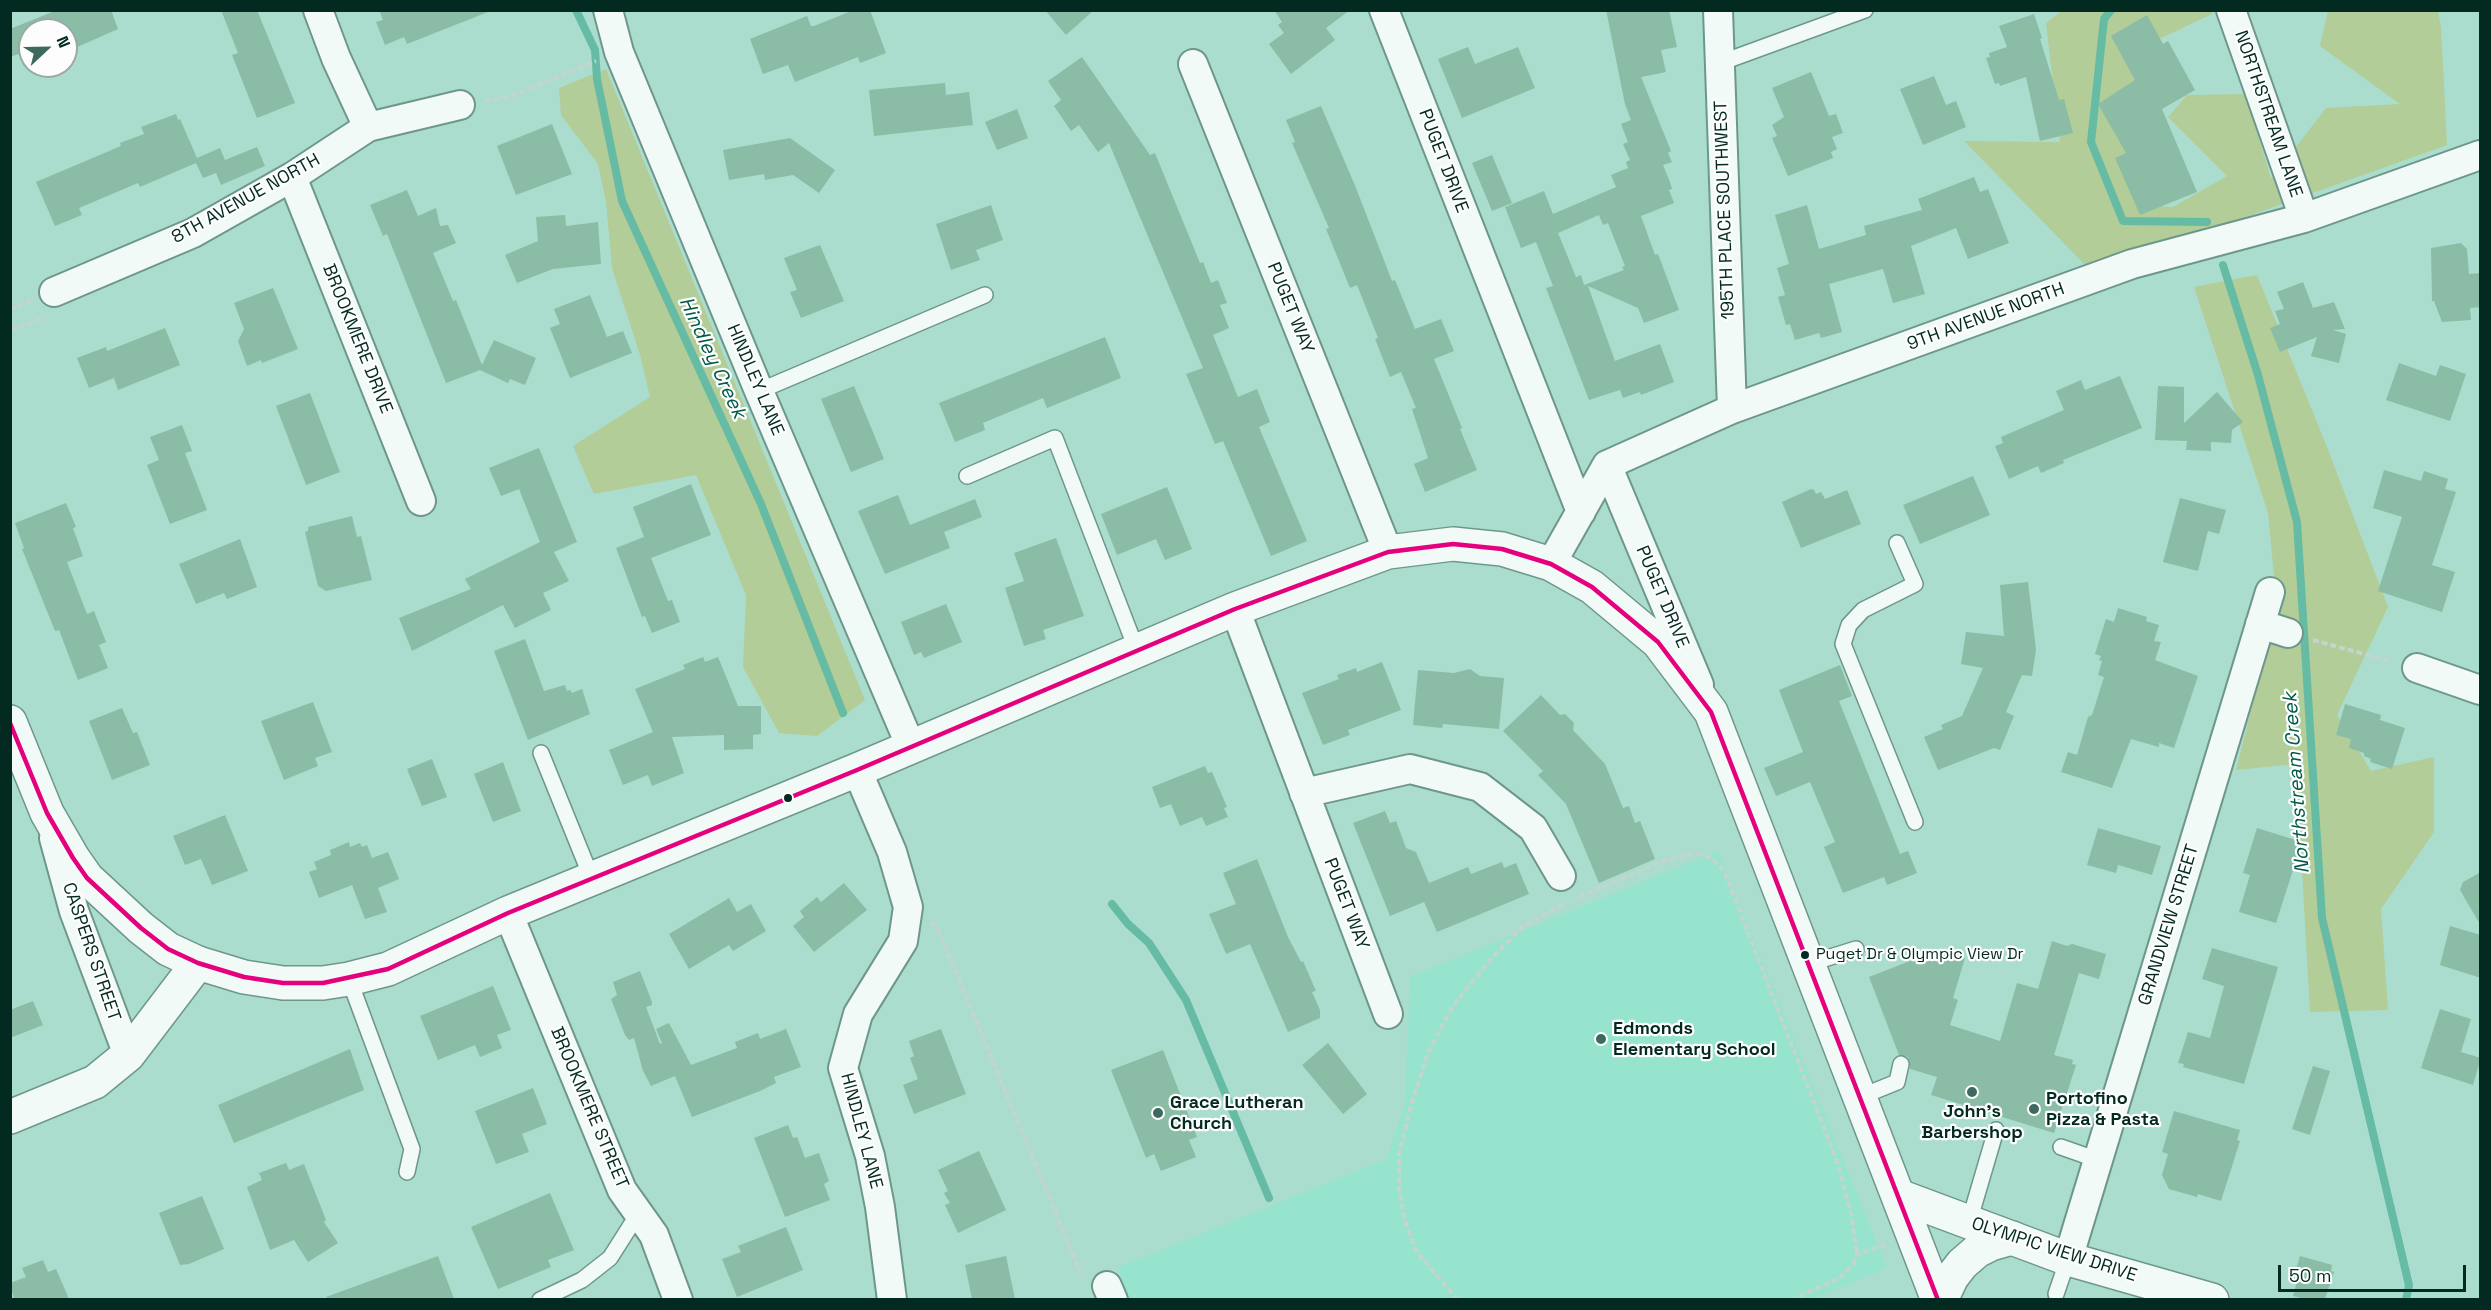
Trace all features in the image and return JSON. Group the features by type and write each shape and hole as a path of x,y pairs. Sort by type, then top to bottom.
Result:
{"main road":[{"path":"10,1117 95,1082 128,1055 198,963 244,976 283,983 349,979 388,969 507,913 857,770 1235,609 1388,552 1453,544 1483,546 1502,549 1551,564 1592,587 1658,642 1711,712"},
{"name":"PUGET DRIVE","path":"1711,712 1939,1299"},
{"name":"CASPERS STREET","path":"10,722 47,813 87,878 105,897 168,950 198,963"},
{"name":"OLYMPIC VIEW DRIVE","path":"1899,1196 2068,1259 2212,1299"},
{"path":"1939,1299 1962,1264 1984,1247 2012,1238"}],"street":[{"path":"318,10 336,58 368,127"},
{"name":"HINDLEY LANE","path":"608,10 619,52 759,391 911,747"},
{"name":"PUGET DRIVE","path":"1384,10 1581,512"},
{"name":"195TH PLACE SOUTHWEST","path":"1718,10 1732,409"},
{"name":"NORTHSTREAM LANE","path":"2231,10 2304,218"},
{"name":"PUGET WAY","path":"1193,64 1388,552"},
{"name":"8TH AVENUE NORTH","path":"54,292 193,232 292,177 368,127 460,105"},
{"name":"9TH AVENUE NORTH","path":"1607,465 1732,409 2132,264 2304,218 2481,155"},
{"name":"BROOKMERE DRIVE","path":"292,177 421,501"},
{"path":"1551,564 1607,465"},
{"name":"PUGET DRIVE","path":"1607,465 1711,712"},
{"name":"GRANDVIEW STREET","path":"2068,1259 2270,592"},
{"name":"PUGET WAY","path":"1235,609 1388,1014"},
{"path":"2260,624 2288,633"},
{"path":"2417,668 2481,690"},
{"path":"1304,793 1410,769 1480,787 1533,828 1568,892"},
{"name":"HINDLEY LANE","path":"857,770 892,852 908,907 903,941 858,1014 843,1068 870,1156 880,1207 892,1299"},
{"name":"CASPERS STREET","path":"47,813 74,911 128,1055"},
{"name":"BROOKMERE STREET","path":"507,913 622,1190 654,1235 678,1299"}],"lane":[{"path":"1720,63 1864,10"},
{"path":"759,391 986,295"},
{"path":"967,476 1055,438 1137,651"},
{"path":"1897,543 1914,584 1863,610 1849,625 1843,644 1915,822"},
{"path":"541,753 592,879"},
{"path":"1809,964 1856,949"},
{"path":"349,979 412,1149 407,1172"},
{"path":"1860,1097 1897,1082 1901,1064"},
{"path":"1968,1222 1995,1130"},
{"path":"2061,1147 2098,1160"},
{"path":"540,1299 582,1280 610,1258 638,1214"},
{"path":"2056,1294 2068,1259"}],"path":[{"path":"460,105 508,97 588,64"},
{"path":"2288,633 2417,668"},
{"path":"1458,1299 1431,1272 1416,1251 1405,1221 1399,1189 1399,1154 1412,1102 1428,1053 1453,1006 1487,963 1522,927 1568,892 1694,853 1711,858 1724,871 1838,1164 1852,1218 1857,1254 1853,1264 1840,1278 1791,1299"},
{"path":"908,907 928,919 939,931 1084,1284 1110,1293"},
{"path":"1857,1254 1885,1245"}],"shaded area":[{"path":"2061,11 2212,11 2212,14 2140,48 2141,205 2173,207 2227,176 2168,117 2187,95 2246,94 2271,179 2326,108 2400,104 2320,46 2328,11 2438,11 2441,27 2447,145 2092,272 1964,141 2060,142 2046,23"},
{"path":"606,69 865,700 817,736 779,733 743,667 746,595 696,475 594,494 573,446 650,397 640,355 612,268 606,202 598,164 561,115 559,88"},
{"path":"2257,275 2327,447 2388,607 2337,715 2371,771 2434,757 2434,832 2381,909 2388,1010 2310,1012 2296,764 2236,770 2277,607 2268,513 2194,287"},
{"name":"Edmonds Elementary School","path":"1718,851 1887,1268 1811,1300 1130,1299 1117,1268 1387,1159 1405,1102 1410,977"}],"building":[{"path":"57,10 111,10 118,29 78,47 78,18 37,18"},
{"path":"221,10 257,10 295,103 257,118 232,55 238,53"},
{"path":"379,10 488,10 488,12 407,44 404,37 385,45 376,22 383,20"},
{"path":"854,10 870,10 886,53 860,63 858,57 795,82 788,65 763,74 750,39 807,16 811,26 814,26"},
{"path":"1045,10 1094,10 1066,35"},
{"path":"1274,10 1350,10 1326,28 1335,40 1291,74 1269,44 1284,33 1278,25 1282,22"},
{"path":"1606,10 1669,10 1677,47 1661,50 1666,72 1641,77 1671,151 1668,153 1672,162 1663,165 1670,182 1672,189 1669,190 1674,203 1641,216 1679,310 1644,323 1638,308 1588,286 1615,361 1660,344 1674,382 1641,395 1640,392 1623,398 1620,390 1589,400 1546,288 1553,286 1536,242 1521,248 1505,207 1544,191 1553,214 1616,187 1611,175 1628,168 1626,162 1630,160 1623,144 1628,142 1621,124 1631,120 1625,104","holes":["1599,215 1603,225 1608,223 1625,266 1622,267 1624,270 1584,285 1581,275 1576,277 1558,233"]},
{"path":"2034,14 2059,100 2064,99 2073,133 2040,141 2026,77 2000,86 1999,83 1995,84 1986,58 1990,57 1989,53 2007,47 1999,26"},
{"path":"2147,15 2163,44 2168,41 2195,90 2162,109 2197,192 2140,215 2115,158 2126,153 2098,104 2135,80 2111,36"},
{"path":"18,26 18,54 10,57 10,29"},
{"path":"1468,47 1475,64 1518,47 1535,88 1462,118 1438,59"},
{"path":"1082,57 1150,155 1155,153 1200,263 1203,262 1211,283 1218,280 1227,303 1220,305 1229,328 1213,335 1238,397 1257,389 1270,422 1259,427 1307,541 1271,556 1223,441 1215,444 1186,374 1203,368 1109,143 1098,152 1079,125 1071,131 1054,106 1061,100 1048,81"},
{"path":"1811,72 1829,116 1836,114 1843,133 1832,137 1837,149 1831,152 1833,158 1788,176 1772,138 1777,136 1772,125 1784,117 1772,88"},
{"path":"1934,76 1946,105 1956,101 1966,127 1923,145 1900,89"},
{"path":"945,83 946,95 969,92 973,125 874,136 869,90"},
{"path":"1321,106 1392,281 1395,280 1415,329 1441,319 1454,351 1434,359 1477,470 1425,492 1414,464 1428,458 1412,409 1416,408 1401,372 1390,377 1375,339 1378,338 1357,285 1350,288 1326,229 1329,228 1292,143 1295,142 1286,120"},
{"path":"1017,109 1028,138 997,150 985,122"},
{"path":"176,114 197,158 220,148 225,160 257,147 265,166 221,185 216,173 203,178 196,163 140,187 138,183 79,208 82,215 55,226 36,182 121,146 120,143 144,134 141,127"},
{"path":"552,124 572,174 516,195 497,146"},
{"path":"790,138 835,170 819,193 793,175 765,180 764,174 729,180 723,150"},
{"path":"1492,155 1512,203 1492,211 1472,163"},
{"path":"1974,177 1980,192 1988,189 2009,243 1968,259 1956,228 1911,246 1925,294 1893,303 1883,269 1829,284 1842,332 1821,338 1819,333 1795,340 1790,324 1786,325 1778,297 1785,295 1777,268 1789,264 1775,215 1807,205 1819,249 1866,235 1864,226 1922,210 1918,199"},
{"path":"407,190 418,216 436,208 440,226 448,225 456,243 433,253 453,301 456,300 482,365 494,340 536,358 525,385 510,379 508,383 480,370 446,383 387,234 383,236 370,205"},
{"path":"991,205 1003,240 976,250 980,260 951,270 936,224"},
{"path":"565,215 566,226 598,222 601,264 553,269 517,283 505,255 538,241 536,217"},
{"path":"2461,243 2467,249 2469,274 2481,273 2481,307 2470,308 2471,320 2442,322 2434,301 2432,301 2431,248"},
{"path":"820,245 844,301 801,318 790,292 797,290 784,258"},
{"path":"2303,282 2313,308 2334,302 2345,329 2333,330 2346,334 2339,363 2311,356 2317,337 2280,352 2270,328 2280,324 2275,311 2284,309 2277,292"},
{"path":"273,288 298,349 262,363 261,360 247,366 238,341 244,329 234,303"},
{"path":"590,295 607,337 623,331 632,353 570,378 550,328 560,324 554,309"},
{"path":"165,328 180,365 118,390 114,378 89,388 77,358 106,347 107,351"},
{"path":"1105,337 1121,378 1047,408 1043,398 983,423 985,430 955,442 939,403"},
{"path":"2399,363 2436,376 2440,365 2466,374 2450,421 2386,400"},
{"path":"2120,376 2142,428 2063,460 2064,463 2041,473 2038,466 2009,479 1995,446 2003,443 2001,437 2064,410 2056,391 2081,380 2085,390"},
{"path":"854,386 884,459 851,472 821,399"},
{"path":"2158,386 2184,387 2184,423 2217,392 2243,422 2232,430 2231,443 2211,442 2211,451 2186,450 2187,441 2155,440"},
{"path":"310,393 340,472 306,485 276,406"},
{"path":"182,425 192,451 185,453 207,510 170,524 147,465 159,460 150,437"},
{"path":"539,448 577,542 554,552 569,581 543,593 551,610 515,628 503,605 412,651 399,618 471,589 465,579 540,542 519,489 501,496 489,468"},
{"path":"2384,470 2421,481 2424,471 2448,479 2445,489 2456,492 2432,565 2455,572 2442,612 2378,591 2402,517 2373,508"},
{"path":"1973,476 1990,515 1920,544 1903,505"},
{"path":"691,484 711,535 651,558 668,601 672,600 680,622 652,633 645,616 642,617 616,548 644,537 633,507"},
{"path":"1167,487 1192,549 1165,560 1156,539 1117,555 1101,514"},
{"path":"1811,489 1816,494 1821,492 1825,499 1847,490 1861,524 1801,548 1782,502"},
{"path":"898,495 910,525 975,499 982,517 944,532 950,548 885,574 858,511"},
{"path":"2180,498 2226,510 2219,534 2208,531 2198,571 2163,562"},
{"path":"66,503 76,527 73,528 83,556 67,562 87,614 94,611 106,642 99,645 108,668 78,680 59,630 55,631 22,549 24,548 15,523"},
{"path":"352,516 357,537 361,536 372,580 326,591 318,586 305,532 308,531 308,527"},
{"path":"1056,538 1084,616 1043,630 1046,639 1024,646 1005,588 1024,581 1014,553"},
{"path":"240,539 257,587 227,599 224,593 196,604 179,564"},
{"path":"2028,582 2036,650 2032,676 2022,675 2006,712 2014,716 2000,750 1994,748 1938,770 1924,737 1943,729 1941,725 1962,716 1983,668 1961,664 1966,632 2004,636 2000,585"},
{"path":"946,604 962,642 924,658 921,652 914,655 901,622"},
{"path":"2118,608 2147,617 2146,621 2159,625 2154,641 2161,642 2155,660 2198,676 2174,748 2159,743 2159,747 2131,739 2112,788 2061,772 2068,752 2077,755 2088,717 2092,715 2104,677 2098,675 2101,656 2095,654 2106,619 2114,622"},
{"path":"525,639 544,691 565,685 567,691 570,690 572,693 582,689 590,714 528,740 494,651"},
{"path":"703,657 705,662 718,657 738,706 761,706 761,734 753,735 753,749 724,750 724,735 672,737 684,773 652,786 648,775 623,785 609,750 653,732 635,689 685,669 683,665"},
{"path":"1382,662 1401,710 1348,730 1350,735 1323,745 1302,693 1339,679 1337,675 1356,668 1357,672"},
{"path":"1840,665 1852,696 1839,701 1900,854 1908,851 1917,873 1887,885 1884,877 1843,893 1824,847 1835,842 1810,782 1776,796 1764,768 1803,752 1779,690"},
{"path":"1470,669 1480,676 1504,678 1499,729 1443,724 1442,728 1413,725 1418,670 1454,673"},
{"path":"1541,695 1560,715 1565,714 1574,723 1573,730 1605,764 1623,808 1629,806 1635,823 1640,821 1655,859 1599,883 1566,804 1538,775 1543,771 1503,731"},
{"path":"313,702 332,752 315,758 318,766 284,780 261,721"},
{"path":"2345,704 2381,715 2380,720 2405,728 2392,769 2370,762 2371,759 2364,756 2364,753 2349,748 2351,739 2336,735"},
{"path":"122,708 133,733 137,732 150,765 112,780 89,721"},
{"path":"432,759 447,797 422,806 407,769"},
{"path":"503,762 521,811 493,822 474,774"},
{"path":"1205,766 1208,773 1212,772 1227,807 1224,808 1228,817 1206,826 1202,817 1180,826 1171,804 1160,808 1152,787"},
{"path":"1385,811 1390,823 1396,821 1406,848 1416,852 1429,883 1468,867 1471,874 1502,862 1504,868 1516,863 1529,894 1437,932 1424,902 1390,916 1353,823"},
{"path":"225,815 248,871 212,885 201,859 185,865 173,836"},
{"path":"2098,828 2161,846 2152,875 2118,865 2116,873 2087,865"},
{"path":"2257,828 2302,842 2276,923 2239,912 2250,875 2243,873"},
{"path":"349,842 350,847 360,843 362,847 367,845 372,858 388,852 399,879 378,888 387,912 365,919 352,885 319,898 309,872 317,869 314,862 331,855 330,850"},
{"path":"1257,859 1288,937 1301,962 1303,961 1316,991 1312,992 1320,1010 1320,1018 1288,1032 1250,944 1226,954 1209,914 1236,904 1223,873"},
{"path":"2481,872 2481,926 2460,890 2463,882"},
{"path":"844,883 867,910 814,952 793,926 804,917 800,911 817,897 821,902"},
{"path":"729,898 737,912 751,904 766,931 733,951 729,945 689,969 669,934"},
{"path":"2450,926 2481,935 2481,978 2440,965"},
{"path":"2052,941 2106,954 2099,979 2079,973 2054,1055 2073,1060 2072,1064 2076,1065 2054,1133 1931,1095 1937,1077 1910,1069 1908,1057 1899,1055 1869,977 1938,950 1965,958 1953,998 1958,1000 1950,1025 2000,1041 2017,983 2038,989"},
{"path":"2212,948 2278,967 2244,1084 2183,1067 2184,1064 2178,1063 2188,1032 2210,1038 2224,986 2202,979"},
{"path":"640,971 652,1002 652,1005 646,1007 660,1044 662,1043 656,1029 669,1023 691,1065 737,1048 735,1042 758,1033 760,1039 786,1029 801,1067 774,1077 776,1083 760,1091 692,1117 675,1076 651,1086 643,1071 634,1038 629,1040 625,1035 611,999 617,995 613,982"},
{"path":"493,986 511,1030 497,1035 502,1048 480,1057 475,1045 438,1060 420,1016"},
{"path":"33,1001 43,1025 10,1038 10,1010"},
{"path":"2440,1009 2471,1019 2461,1052 2481,1058 2473,1085 2421,1068"},
{"path":"941,1029 966,1094 914,1114 903,1085 918,1079 910,1058 914,1056 909,1041"},
{"path":"1328,1043 1367,1094 1343,1114 1302,1065"},
{"path":"350,1049 364,1090 234,1143 218,1105"},
{"name":"Grace Lutheran Church","path":"1163,1050 1197,1137 1189,1140 1196,1157 1161,1171 1154,1154 1146,1158 1111,1070"},
{"path":"2313,1066 2330,1071 2310,1135 2292,1129"},
{"path":"533,1088 547,1124 522,1134 529,1152 496,1164 475,1111"},
{"path":"2174,1111 2240,1130 2237,1140 2240,1141 2221,1201 2169,1189 2162,1175 2168,1154 2162,1152"},
{"path":"788,1125 793,1138 797,1137 805,1158 819,1153 829,1181 824,1184 830,1200 785,1217 754,1138"},
{"path":"979,1151 1006,1210 958,1233 945,1205 950,1203 944,1193 948,1191 938,1170"},
{"path":"286,1163 289,1170 304,1164 326,1220 324,1222 338,1243 308,1262 294,1240 270,1250 247,1187 262,1180 259,1173"},
{"path":"550,1193 574,1250 548,1260 551,1267 498,1289 471,1227"},
{"path":"202,1196 224,1249 189,1264 180,1265 159,1213"},
{"path":"786,1227 803,1270 737,1297 722,1259 741,1252 738,1246"},
{"path":"438,1256 454,1299 327,1299 326,1297"},
{"path":"1006,1256 1015,1299 972,1299 965,1265"},
{"path":"2300,1256 2332,1265 2331,1271 2334,1272 2325,1299 2305,1299 2293,1296 2298,1277 2294,1276"},
{"path":"43,1260 48,1272 56,1269 69,1299 14,1299 10,1283 26,1277 22,1268"}],"waterway":[{"name":"Hindley Creek","path":"576,10 595,50 597,79 622,201 761,504 843,713"},
{"name":"Northstream Creek","path":"2111,10 2104,19 2091,142 2123,221 2207,222"},
{"name":"Northstream Creek","path":"2223,265 2258,375 2297,522 2322,918 2409,1285 2406,1300"},
{"path":"1112,904 1128,924 1149,943 1186,1000 1269,1198"}],"transit line":[{"path":"10,723 47,813 73,858 87,878 141,928 168,949 198,963 244,977 283,983 323,983 388,969 508,913 857,770 1235,609 1388,552 1453,544 1502,549 1551,564 1592,587 1658,642 1711,712 1938,1300"}],"place":[{"name":"Puget Dr & Olympic View Dr","path":"1805,955"},
{"name":"Edmonds Elementary School","path":"1601,1039"},
{"name":"John's Barbershop","path":"1972,1092"},
{"name":"Portofino Pizza & Pasta","path":"2034,1109"},
{"name":"Grace Lutheran Church","path":"1158,1113"}]}
